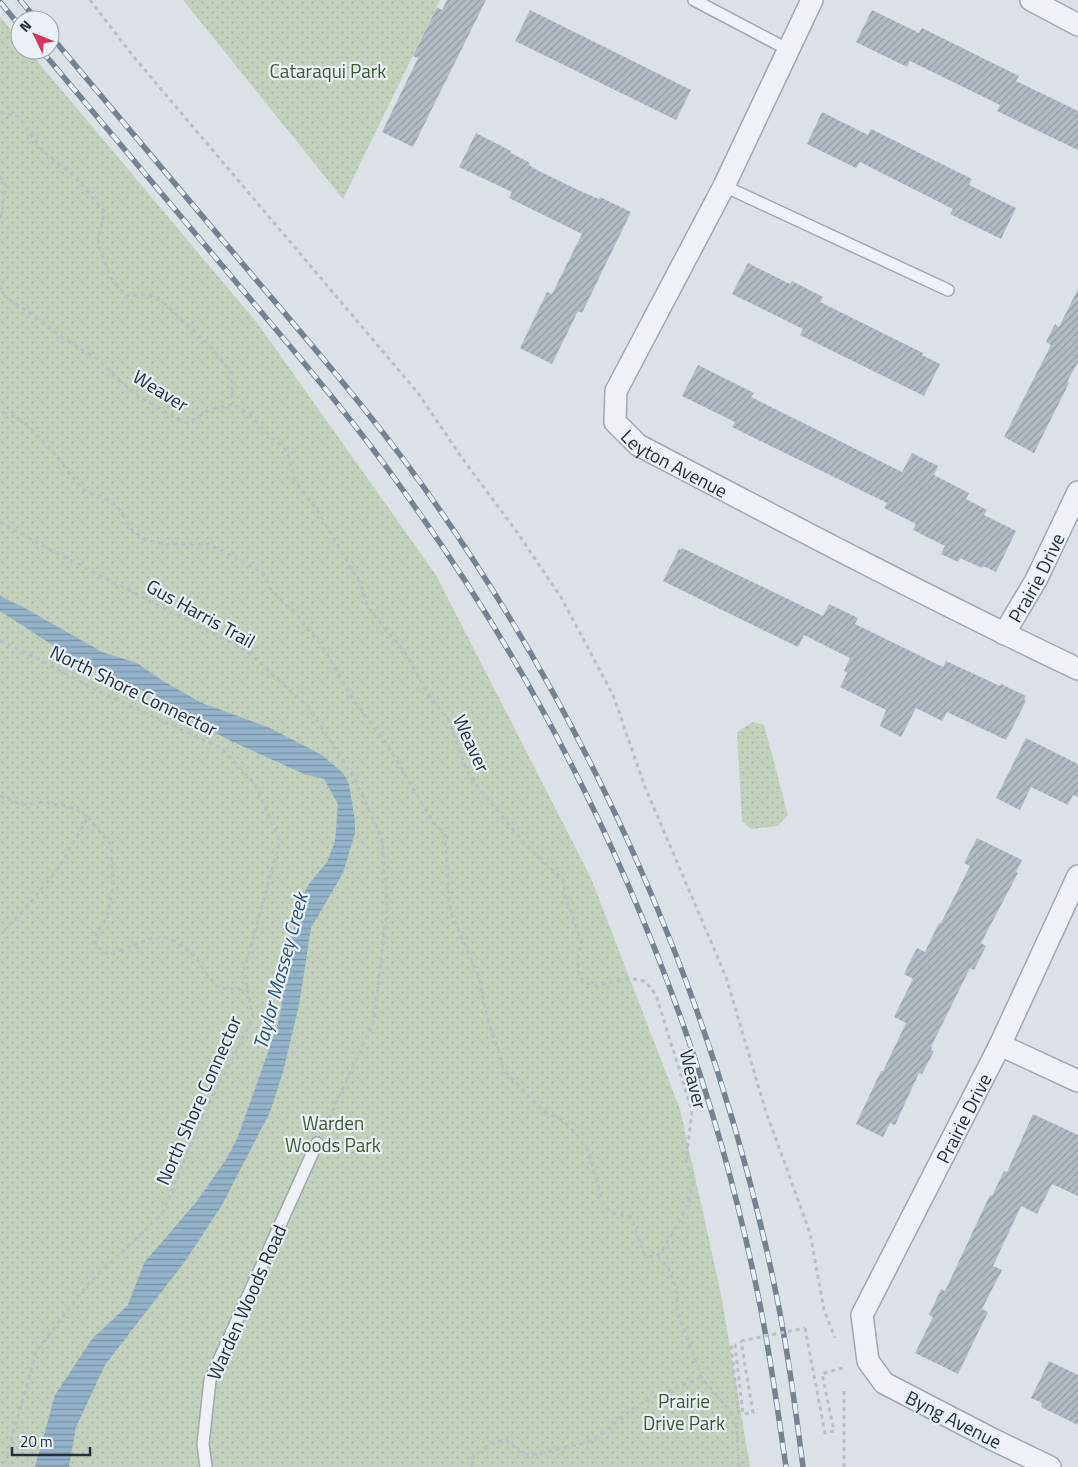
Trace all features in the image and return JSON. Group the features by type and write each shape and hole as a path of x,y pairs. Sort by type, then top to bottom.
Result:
{"street":[{"name":"Leyton Avenue","path":"812,0 724,186 616,390 615,422 638,445 851,557 1078,669"},
{"path":"1031,0 1078,25"},
{"name":"Prairie Drive","path":"1004,634 1036,580 1078,492"},
{"name":"Prairie Drive","path":"868,1360 862,1315 1000,1045 1078,876"},
{"path":"1000,1045 1078,1081"},
{"name":"Byng Avenue","path":"868,1360 884,1383 1050,1467"}],"lane":[{"path":"694,0 789,50"},
{"path":"724,186 948,290"},
{"name":"Warden Woods Road","path":"206,1467 203,1444 210,1380 317,1143"}],"path":[{"path":"90,0 146,71 418,393 462,458 517,532 562,599 613,695 645,787 726,978 764,1109 810,1234 824,1310 835,1338"},
{"path":"0,112 19,117 42,150 77,179 104,211 98,245 111,278 126,296 148,294 164,303 210,346 231,373 233,404"},
{"path":"0,176 6,186 0,219"},
{"name":"Weaver","path":"0,286 6,298 66,340 99,360 141,398 188,423 209,410 233,404 250,415 287,452 295,481 317,510 359,581 368,608 406,654 426,691 449,721 466,768 481,791 526,845 564,880 565,898 582,944 578,957 578,971 583,982 596,986 629,978 645,980 656,995 692,1111 686,1160 694,1183 688,1206 657,1256"},
{"path":"1,413 15,417 26,424 84,490 102,497 118,507 132,529 144,540 166,544 209,544 262,572 271,590 294,612 325,650 352,698 386,743 432,820 445,835 449,902 452,915 478,975 488,1022 503,1069 547,1113 562,1120 576,1134 589,1152 603,1205 614,1213 630,1217 646,1257 657,1256 668,1269 676,1287 677,1310 701,1377 736,1418 739,1467"},
{"name":"Gus Harris Trail","path":"0,522 247,651 308,708 355,779 382,839 386,907 374,1021 317,1143"},
{"name":"North Shore Connector","path":"0,641 24,651 102,693 221,748 255,784 280,841 244,971 253,1018 203,1115 162,1214 87,1285 36,1352 2,1467"},
{"path":"0,796 22,805 44,802 74,808 88,817 111,845 113,884 107,918 96,933 96,946 110,955 154,937 170,938 196,957 202,969 218,988 248,990"},
{"path":"0,934 21,914 58,869 88,817"},
{"path":"736,1418 739,1417 731,1345 735,1345 744,1414 753,1413 741,1341 805,1328 825,1433 834,1431 822,1374 831,1372"},
{"path":"472,1467 473,1457 491,1443 508,1440 521,1453 534,1455 580,1444 598,1437 637,1405 701,1377"},
{"path":"844,1388 844,1467"}],"green space":[{"name":"Cataraqui Park","path":"183,0 440,0 343,199"},
{"name":"Warden Woods Park","path":"0,17 10,28 10,60 36,60 258,324 436,575 591,878 680,1109 721,1294 750,1467 0,1467"},
{"path":"753,722 764,725 788,815 778,826 751,829 742,821 737,732"}],"water":[{"path":"0,596 102,652 137,663 163,681 202,703 268,727 322,755 343,773 349,784 355,821 355,833 343,873 311,928 299,1005 283,1072 270,1112 222,1205 186,1260 105,1365 76,1427 69,1467 35,1467 55,1395 92,1339 128,1305 144,1263 197,1201 225,1161 237,1139 276,1030 281,1009 286,964 301,898 309,884 327,862 335,841 338,804 324,779 304,774 231,741 198,724 171,704 68,655 0,611"}],"building":[{"path":"447,0 486,0 413,147 382,132 418,58 413,56 437,7 442,10"},
{"path":"530,10 691,90 676,120 515,41"},
{"path":"872,10 919,33 922,28 1019,76 1016,81 1078,111 1078,150 997,111 1000,105 910,61 907,67 856,42"},
{"path":"822,112 868,135 871,129 972,179 969,185 1016,208 1001,239 950,214 953,209 860,162 856,168 807,144"},
{"path":"476,133 511,151 511,153 530,163 529,165 535,169 580,191 599,199 600,197 631,212 582,313 578,311 552,364 520,348 547,292 552,294 582,234 509,198 512,192 459,167"},
{"path":"748,263 790,284 792,281 823,297 820,302 923,353 922,355 940,364 924,396 800,335 803,329 732,294"},
{"path":"1078,289 1078,362 1034,453 1004,437 1051,345 1046,342 1055,324 1059,327"},
{"path":"698,365 754,393 751,397 902,472 912,453 938,466 934,475 969,493 966,499 987,510 984,515 1016,531 996,572 960,558 958,562 941,554 945,546 913,530 916,524 884,508 887,503 732,427 735,422 682,396"},
{"path":"682,548 823,616 829,604 858,618 855,624 943,667 946,661 1026,696 1024,700 1026,701 1006,740 947,712 942,721 916,708 901,737 880,726 886,710 840,687 847,673 844,671 850,658 804,635 798,647 663,581 679,549 681,550"},
{"path":"1026,738 1078,764 1078,797 1073,795 1068,805 1031,787 1020,810 996,798"},
{"path":"977,838 1022,860 1016,872 1018,873 981,943 986,946 974,970 970,968 931,1047 931,1050 934,1051 922,1074 919,1073 895,1125 890,1123 883,1137 856,1124 906,1023 894,1017 913,979 904,974 917,948 925,952 939,923 941,923 970,866 964,863"},
{"path":"1033,1114 1078,1135 1078,1196 1052,1184 1037,1214 1021,1206 993,1266 1002,1270 982,1309 988,1312 958,1374 915,1353 933,1317 929,1315 941,1289 945,1291 990,1195 992,1196 1004,1171 1007,1172"},
{"path":"1049,1361 1078,1375 1078,1425 1041,1407 1042,1403 1031,1398"}],"railway":[{"path":"20,0 28,10"},
{"path":"0,2 10,14"},
{"path":"60,47 317,352 420,482 483,575 541,672 595,771 642,874 685,978 722,1085 753,1193 778,1303 789,1365 803,1467"},
{"path":"49,60 344,412 405,493 468,585 526,680 578,779 626,880 668,983 705,1089 735,1196 760,1305 786,1467"}],"water label":[{"name":"Taylor Massey Creek","path":"280,971"}],"park label":[{"name":"Prairie Drive Park","path":"684,1411"}]}
